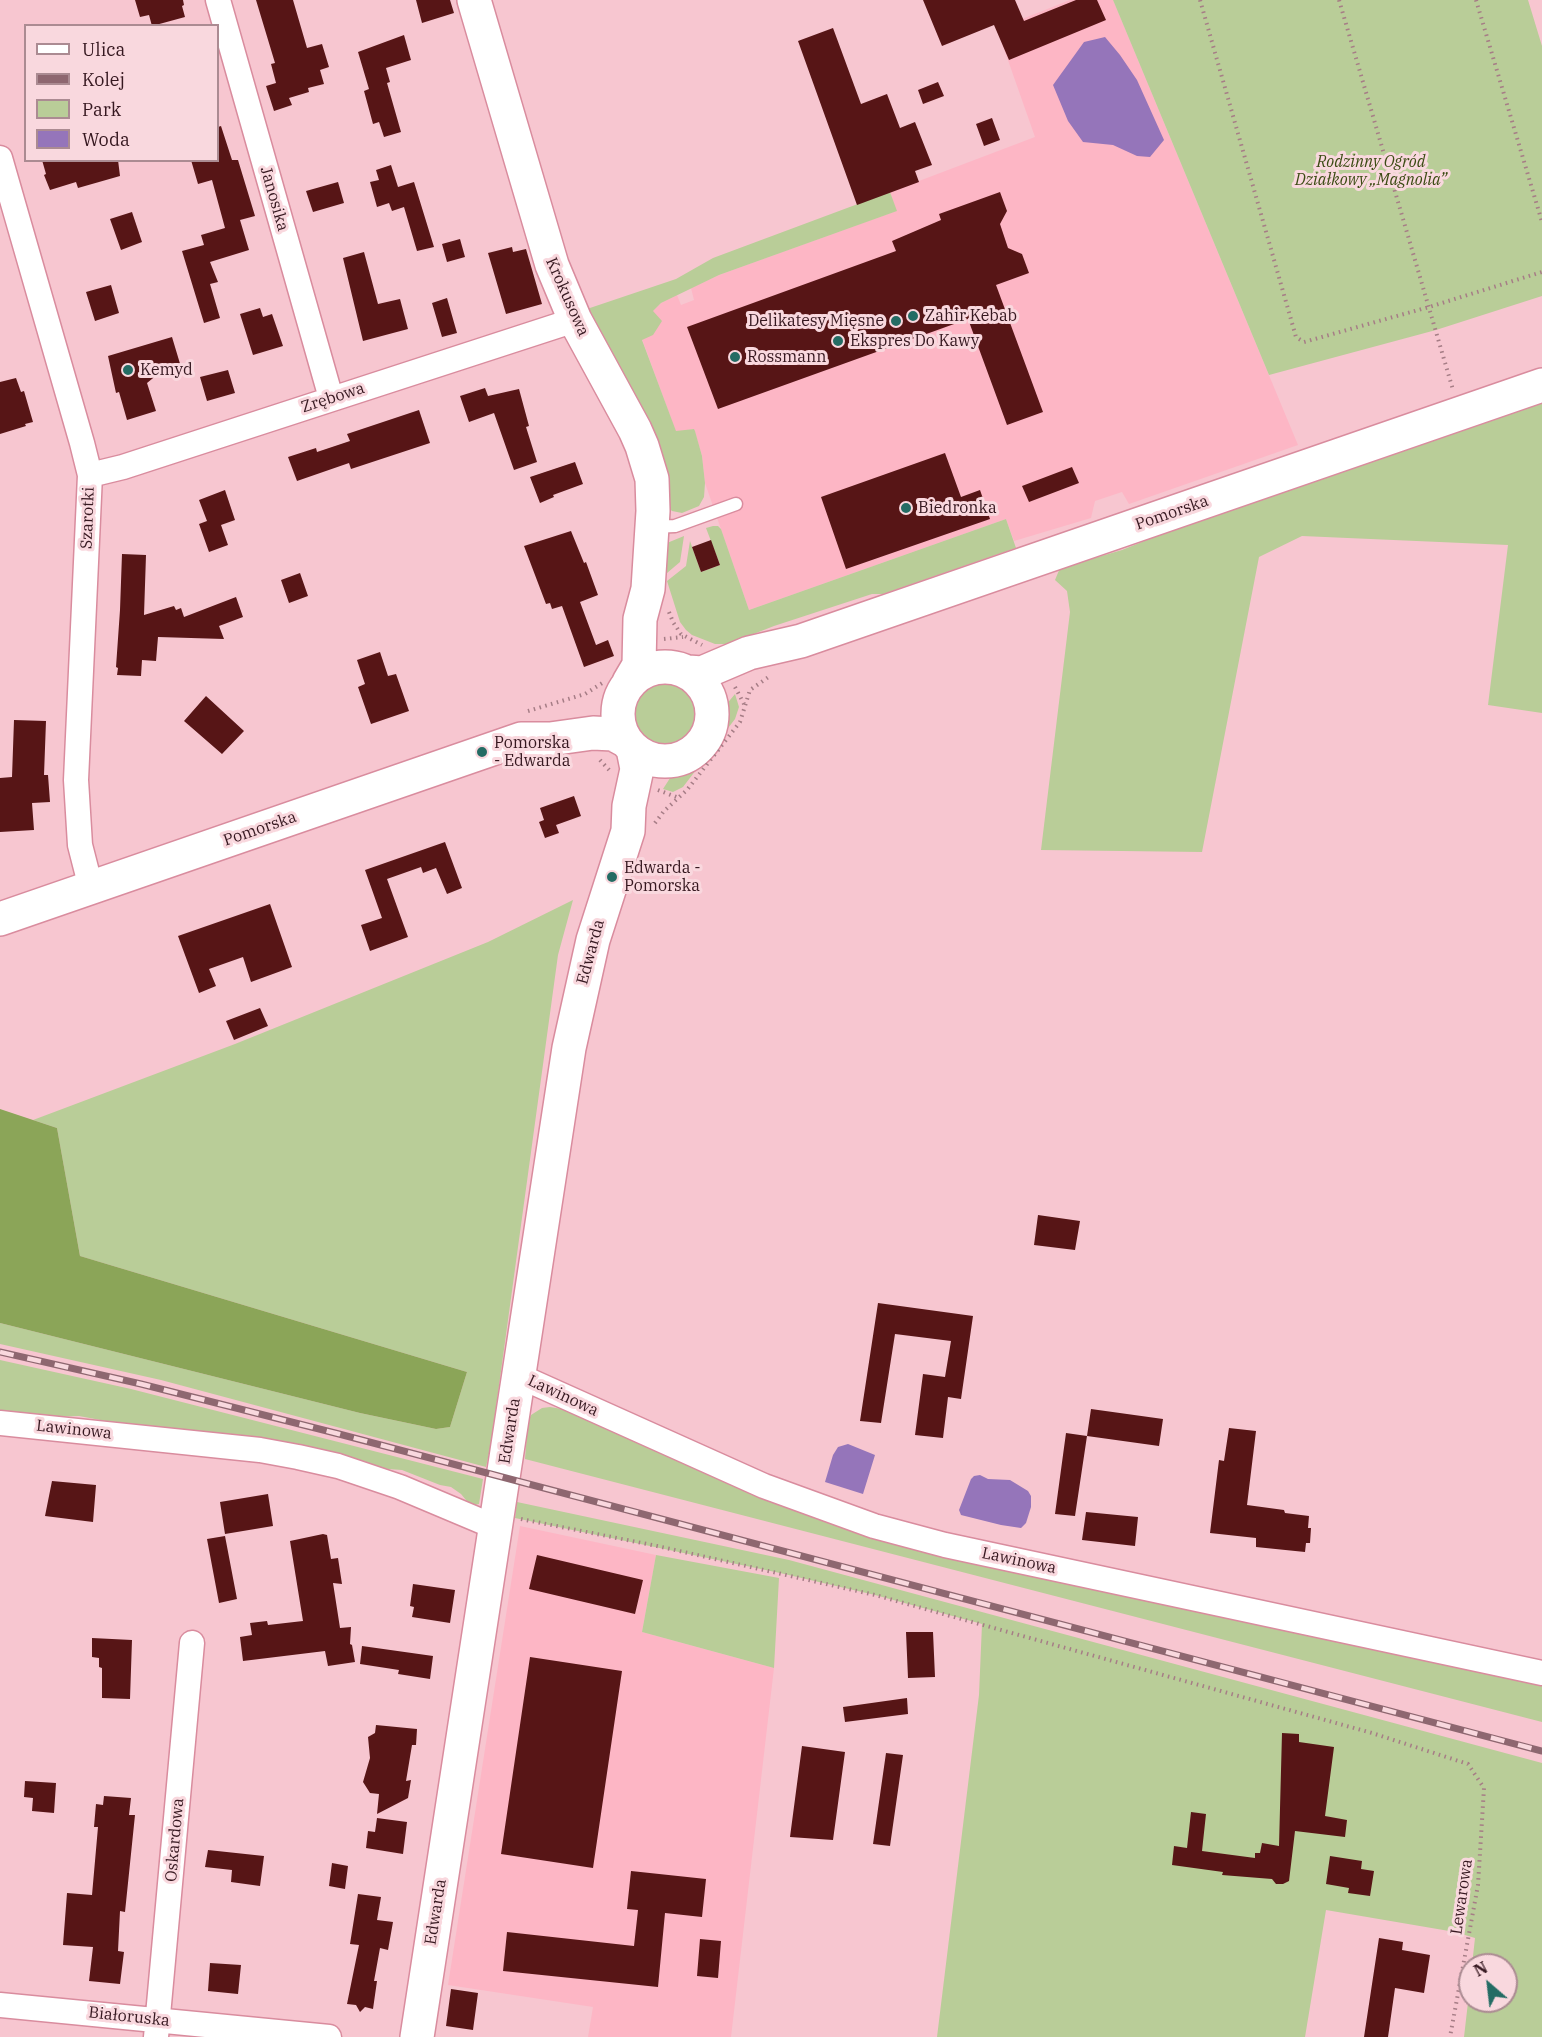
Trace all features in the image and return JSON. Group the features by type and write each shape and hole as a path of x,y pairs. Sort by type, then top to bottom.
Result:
{"street":[{"name":"Janosika","path":"218,0 331,398"},
{"name":"Krokusowa","path":"474,0 543,238 559,284 575,320 627,412 642,446 652,479 653,511 648,589 640,619 639,665 620,684"},
{"name":"Szarotki","path":"0,158 90,475 76,780 80,845 91,888"},
{"name":"Zrębowa","path":"90,475 123,467 575,320"},
{"name":"Pomorska","path":"678,660 702,673 749,653 801,641 1542,386"},
{"name":"Krokusowa","path":"648,589 665,651 670,661 678,660"},
{"name":"Pomorska","path":"712,717 716,703 723,693 801,641"},
{"path":"678,660 708,696 712,717 706,737 692,753 682,758 662,761 642,755 629,745 621,732 617,711 620,684 637,675 678,660"},
{"name":"Pomorska","path":"0,919 91,888 522,726 547,722 603,707 612,702 620,684"},
{"name":"Pomorska","path":"522,726 550,739 593,733 613,734 629,745"},
{"name":"Edwarda","path":"629,745 637,769 629,806 641,827"},
{"name":"Edwarda","path":"417,2037 571,1037 594,940 660,778 666,769 682,758"},
{"name":"Lawinowa","path":"519,1376 754,1482 874,1526 945,1545 1542,1672"},
{"name":"Lawinowa","path":"0,1423 260,1450 298,1457 338,1466 496,1521"},
{"name":"Oskardowa","path":"157,2028 192,1643"},
{"name":"Białoruska","path":"0,2005 157,2028 329,2037"}],"lane":[{"path":"651,527 675,526 736,504"}],"path":[{"path":"1200,0 1296,337 1304,342 1542,272"},
{"path":"1339,0 1459,414"},
{"path":"1476,0 1542,222"},
{"path":"678,660 684,637"},
{"path":"522,726 563,700 620,684"},
{"path":"737,691 744,705"},
{"path":"641,827 679,798 740,722 747,695"},
{"path":"563,700 565,708"},
{"path":"596,754 616,778"},
{"path":"661,791 679,798"},
{"name":"Lewarowa","path":"496,1521 657,1546 875,1595 1360,1730 1468,1764 1484,1788 1478,1885 1450,2037"}],"shaded area":[{"path":"1070,0 1113,0 1298,445 1129,504 1122,492 1095,501 1091,518 1014,541 1006,519 749,610 705,483 702,456 694,429 676,432 642,339 653,311 661,303 677,295 681,305 694,300 691,288 719,275 896,211 890,192 1035,137 997,29"},
{"path":"520,1526 656,1555 642,1632 774,1668 731,2037 588,2037 593,2007 448,1985"}],"green space":[{"name":"Rodzinny Ogród Działkowy „Magnolia”","path":"1113,0 1528,0 1542,46 1542,296 1436,330 1269,375"},
{"path":"890,192 897,211 719,275 661,303 653,311 662,321 653,335 642,340 676,431 694,429 695,431 702,456 705,483 704,497 699,506 682,513 672,511 581,311 676,279 713,258"},
{"path":"1542,399 1542,713 1488,705 1508,545 1302,536 1259,557 1202,852 1041,850 1070,612 1067,591 1055,580 1060,568 1122,550 1236,504"},
{"path":"1006,519 1016,548 883,594 872,594 774,626 728,644 715,644 692,635 686,630 680,622 667,581 686,566 690,541 701,572 720,565 706,528 713,526 721,529 749,610"},
{"path":"684,536 680,562 660,579 667,543"},
{"path":"665,682 683,688 691,696 697,714 691,732 683,740 665,746 647,740 639,732 633,714 639,696 647,688"},
{"path":"735,694 739,707 735,719 683,787 673,792 663,789 672,775 699,759 708,750 715,740 725,706"},
{"path":"573,900 558,955 486,1467 161,1380 0,1344 0,1323 360,1413 436,1429 450,1427 467,1372 80,1256 57,1128 33,1120 235,1044 488,942"},
{"path":"0,1109 57,1128 80,1256 467,1372 450,1427 436,1429 360,1413 0,1323"},
{"path":"0,1360 131,1389 483,1479 479,1504 471,1506 461,1494 451,1487 402,1470 388,1469 279,1442 138,1427 79,1416 19,1418 0,1416"},
{"path":"542,1408 574,1411 718,1477 1542,1682 1542,1722 525,1459 528,1421 531,1415"},
{"path":"517,1502 789,1560 1542,1763 1542,2037 1464,2037 1467,2013 1518,2013 1518,1953 1473,1953 1475,1938 1455,1932 1326,1910 1305,2037 937,2037 979,1695 982,1624 875,1595 780,1573 515,1518"},
{"path":"656,1555 779,1578 774,1668 642,1632"}],"water":[{"path":"1105,37 1137,80 1164,140 1150,157 1137,156 1113,145 1083,142 1068,121 1053,85 1084,42"},
{"path":"848,1444 875,1455 863,1494 825,1482 833,1455 838,1447"},
{"path":"980,1475 988,1479 1010,1480 1028,1491 1031,1496 1031,1507 1026,1523 1021,1528 961,1515 959,1510 971,1479"}],"building":[{"path":"135,0 183,0 185,17 151,24 149,15 140,17"},
{"path":"256,0 293,0 307,48 322,44 329,67 320,70 324,84 308,88 309,92 289,98 292,105 274,111 266,86 276,83 271,64 275,63"},
{"path":"416,0 450,0 454,13 422,23"},
{"path":"923,0 1015,0 1024,21 1076,0 1097,0 1106,20 1009,60 994,25 942,46"},
{"path":"833,28 861,104 887,94 900,128 915,122 932,165 915,171 919,182 857,205 798,41"},
{"path":"404,35 411,60 386,68 390,82 387,83 401,132 384,137 379,122 373,124 364,91 369,89 358,52"},
{"path":"938,82 944,96 923,104 918,90"},
{"path":"992,118 1000,140 984,146 976,124"},
{"path":"221,126 232,160 238,160 255,216 240,220 249,250 210,262 218,282 210,284 220,318 204,323 182,251 204,245 201,235 225,228 212,180 198,184 192,162 219,162 219,127"},
{"path":"43,162 118,162 120,176 78,188 76,182 50,190 44,175 46,174"},
{"path":"391,165 398,187 414,182 434,247 417,251 404,207 392,211 389,203 377,207 370,182 379,180 376,170"},
{"path":"338,182 344,203 313,212 306,191"},
{"path":"1000,192 1007,211 1000,224 1008,248 1022,254 1029,273 996,285 1043,412 1007,425 968,319 718,409 687,327 896,251 892,241 941,220 939,214"},
{"path":"132,212 142,242 121,250 110,219"},
{"path":"460,239 465,257 447,262 442,244"},
{"path":"512,247 513,252 526,249 542,304 506,314 488,253"},
{"path":"364,252 378,304 400,299 408,329 363,341 343,258"},
{"path":"111,285 119,313 95,321 86,292"},
{"path":"447,298 457,333 442,337 432,303"},
{"path":"260,308 263,317 272,314 283,346 253,355 240,314"},
{"path":"172,337 181,367 158,374 147,383 156,411 127,420 119,392 116,393 108,356"},
{"path":"228,370 235,393 207,401 200,377"},
{"path":"16,378 21,392 24,391 33,422 0,434 0,382"},
{"path":"485,388 488,396 519,389 529,426 526,427 537,462 514,470 494,413 469,422 460,396"},
{"path":"419,410 430,443 351,469 349,463 297,481 288,457 316,448 317,452 350,441 347,434"},
{"name":"Biedronka","path":"945,453 961,497 980,490 990,519 846,569 821,497"},
{"path":"575,462 583,484 553,495 554,497 540,503 530,477"},
{"path":"1072,467 1079,483 1029,502 1022,486"},
{"path":"225,490 235,520 221,525 228,545 209,552 199,524 207,521 199,500"},
{"path":"571,531 598,595 580,602 596,645 608,640 614,656 584,667 562,606 552,609 550,603 546,604 524,546"},
{"path":"711,540 720,565 701,572 692,547"},
{"path":"122,554 146,555 144,615 174,606 176,610 181,608 184,617 236,597 243,617 219,626 224,639 158,637 156,661 142,660 141,676 117,675"},
{"path":"300,573 308,596 289,603 281,580"},
{"path":"380,652 388,676 396,674 409,711 371,724 358,687 365,684 357,660"},
{"path":"206,696 244,731 222,754 184,721"},
{"path":"14,720 46,721 44,775 48,775 50,802 32,803 34,830 0,832 0,778 12,777"},
{"path":"574,796 581,816 556,825 559,833 545,838 539,822 544,820 540,808"},
{"path":"445,842 462,888 447,894 436,868 423,873 421,867 387,879 408,937 370,951 361,925 382,918 365,870"},
{"path":"270,904 292,967 251,982 243,957 209,969 216,986 199,993 178,936"},
{"path":"260,1008 268,1026 234,1040 226,1021"},
{"path":"1038,1215 1080,1221 1075,1250 1034,1245"},
{"path":"878,1303 973,1316 961,1399 948,1397 943,1438 915,1435 923,1374 945,1377 951,1341 895,1334 881,1423 860,1421"},
{"path":"1091,1409 1163,1419 1159,1446 1087,1436"},
{"path":"1229,1428 1256,1431 1247,1505 1309,1516 1310,1543 1306,1543 1305,1552 1256,1547 1256,1538 1210,1533 1219,1460 1224,1461"},
{"path":"1066,1433 1087,1436 1075,1516 1055,1514"},
{"path":"52,1481 96,1485 93,1522 45,1516"},
{"path":"268,1494 273,1526 225,1534 220,1502"},
{"path":"1086,1512 1138,1517 1135,1546 1082,1540"},
{"path":"327,1535 331,1559 338,1558 342,1584 333,1583 340,1628 351,1627 350,1644 355,1662 328,1666 325,1651 243,1661 240,1637 252,1635 250,1623 267,1621 268,1625 303,1621 290,1541"},
{"path":"225,1536 237,1599 219,1603 207,1539"},
{"path":"537,1555 643,1580 635,1614 529,1589"},
{"path":"413,1584 455,1590 450,1623 412,1617 414,1607 410,1606"},
{"path":"906,1632 933,1632 935,1677 908,1678"},
{"path":"92,1638 132,1640 130,1699 102,1698 102,1668 99,1667 99,1658 92,1657"},
{"path":"362,1646 433,1656 430,1679 398,1674 399,1670 360,1664"},
{"path":"530,1657 622,1671 593,1868 501,1854"},
{"path":"907,1698 908,1714 845,1722 843,1707"},
{"path":"376,1725 417,1729 416,1745 412,1745 406,1781 411,1780 408,1798 377,1814 379,1794 370,1793 363,1782 370,1758 368,1737 375,1733"},
{"path":"1282,1733 1299,1734 1299,1742 1334,1747 1325,1816 1347,1820 1345,1837 1295,1831 1289,1881 1283,1884 1276,1884 1272,1879 1222,1875 1223,1872 1172,1865 1174,1846 1187,1848 1191,1812 1206,1814 1202,1851 1255,1858 1255,1853 1260,1853 1262,1843 1279,1846"},
{"path":"802,1746 845,1752 833,1840 790,1837"},
{"path":"886,1753 903,1755 890,1846 873,1844"},
{"path":"25,1781 56,1783 54,1813 32,1811 33,1798 24,1797"},
{"path":"104,1796 131,1798 129,1815 135,1815 125,1912 120,1911 118,1951 124,1952 120,1984 89,1981 93,1947 63,1945 67,1893 92,1895 98,1827 94,1827 96,1804 103,1805"},
{"path":"377,1818 407,1822 403,1854 366,1848 368,1831 375,1832"},
{"path":"208,1850 264,1856 260,1886 231,1882 232,1870 205,1867"},
{"path":"1330,1856 1362,1861 1361,1869 1374,1871 1370,1896 1348,1893 1349,1888 1326,1884"},
{"path":"332,1863 348,1866 345,1889 329,1886"},
{"path":"631,1871 706,1879 702,1917 665,1913 658,1987 503,1971 507,1932 634,1946 638,1910 627,1909"},
{"path":"358,1894 381,1897 377,1920 393,1922 388,1950 380,1948 374,1981 377,1981 373,2009 365,2007 360,2012 356,2005 347,2004 359,1945 350,1944"},
{"path":"1379,1938 1403,1942 1402,1950 1430,1955 1424,1993 1395,1988 1388,2037 1364,2037"},
{"path":"700,1939 721,1941 718,1978 697,1976"},
{"path":"210,1963 241,1965 238,1994 208,1991"},
{"path":"451,1989 478,1993 473,2030 446,2026"}],"railway":[{"path":"0,1352 141,1384 339,1434 1542,1751"}],"place":[{"name":"Zahir Kebab","path":"913,316"},
{"name":"Delikatesy Mięsne","path":"896,321"},
{"name":"Ekspres Do Kawy","path":"838,341"},
{"name":"Rossmann","path":"735,357"},
{"name":"Kemyd","path":"128,370"},
{"name":"Biedronka","path":"906,508"},
{"name":"Pomorska - Edwarda","path":"482,752"},
{"name":"Edwarda - Pomorska","path":"612,877"}]}
